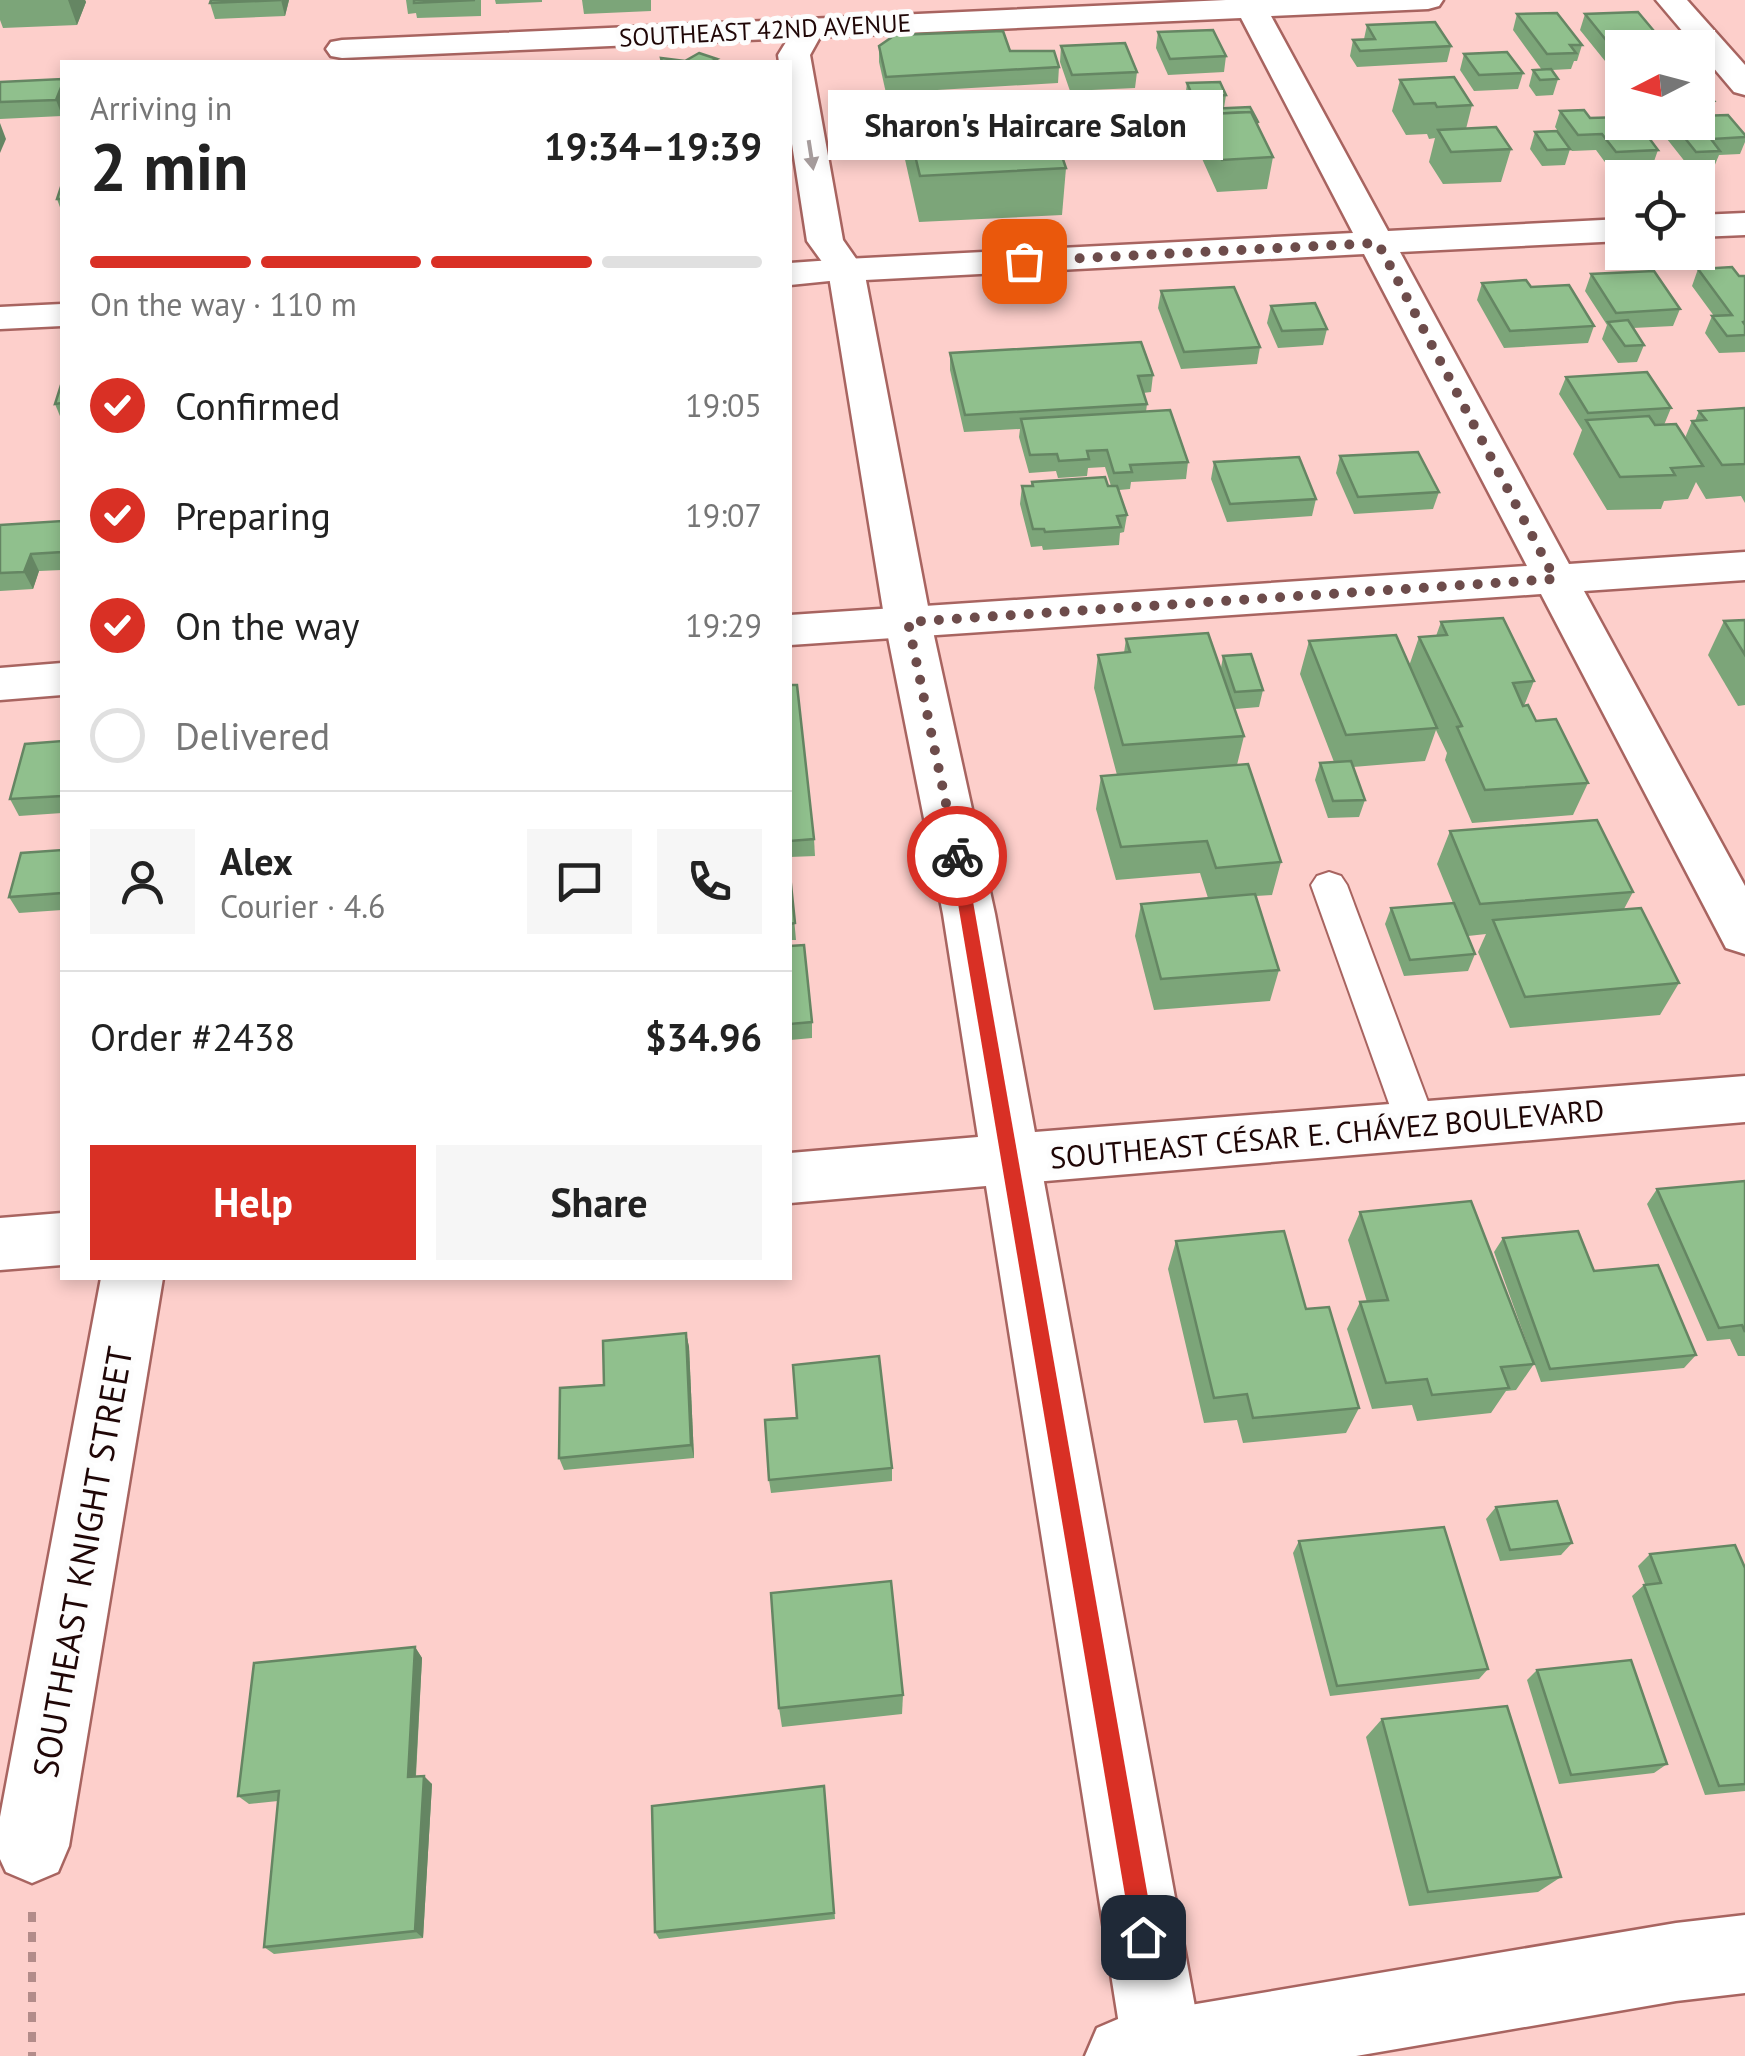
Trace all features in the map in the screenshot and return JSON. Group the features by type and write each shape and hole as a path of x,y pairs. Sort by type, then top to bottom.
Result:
{"street":[{"name":"SOUTHEAST 42ND AVENUE","path":"342,56 1250,4 1428,0"},
{"path":"1671,0 1745,86"},
{"path":"1250,4 1745,934"},
{"path":"342,56 349,16"},
{"path":"815,27 794,55 825,241 855,255"},
{"path":"1715,225 1745,224"},
{"path":"792,273 855,255 1378,243 1605,231"},
{"path":"855,255 908,622 969,914 1151,2055 1676,1962 1745,1954"},
{"path":"0,318 60,315"},
{"path":"792,630 1745,566"},
{"path":"0,684 60,679"},
{"name":"SOUTHEAST CÉSAR E. CHÁVEZ BOULEVARD","path":"792,1178 1745,1099"},
{"path":"0,1244 60,1239"},
{"name":"SOUTHEAST KNIGHT STREET","path":"32,1846 132,1280"}],"lane":[{"path":"1329,885 1417,1126"}],"path":[{"path":"32,1846 32,2056"}],"building":[{"path":"211,0 281,0 210,3"},
{"path":"414,0 475,0 414,3"},
{"path":"1638,12 1653,30 1605,30 1605,39 1585,14"},
{"path":"1557,13 1582,45 1570,45 1576,53 1547,54 1517,14"},
{"path":"1435,22 1451,46 1360,51 1353,40 1375,39 1367,25"},
{"path":"1213,30 1226,56 1170,59 1158,32"},
{"path":"1003,31 1010,51 1054,51 1059,67 886,77 879,46 895,35"},
{"path":"1125,43 1137,72 1072,75 1061,46"},
{"path":"1507,52 1523,73 1479,75 1464,54"},
{"path":"699,53 715,60 687,60"},
{"path":"1551,69 1558,79 1540,80 1533,70"},
{"path":"1454,77 1472,105 1414,104 1400,80"},
{"path":"60,79 60,90 56,100 0,102 0,82"},
{"path":"1220,82 1226,95 1193,97 1187,83"},
{"path":"1025,104 1030,122 1050,121 1066,168 920,176 904,110"},
{"path":"1250,107 1256,123 1251,112 1210,114 1203,127 1193,128 1186,110"},
{"path":"1584,110 1590,118 1605,118 1605,138 1602,134 1578,135 1560,111"},
{"path":"1251,112 1273,157 1222,160 1204,120 1213,119 1210,114"},
{"path":"1715,115 1728,115 1745,137 1715,139"},
{"path":"1496,127 1511,149 1451,152 1438,130"},
{"path":"1557,131 1570,149 1547,150 1535,132"},
{"path":"1607,140 1650,140 1658,150 1616,152"},
{"path":"1686,140 1712,140 1720,151 1696,152"},
{"path":"1732,267 1739,276 1745,276 1745,335 1727,336 1712,316 1732,315 1699,270"},
{"path":"1654,271 1680,309 1616,313 1591,274"},
{"path":"1526,280 1531,287 1569,285 1594,326 1510,331 1482,283"},
{"path":"1234,287 1260,347 1184,352 1161,291"},
{"path":"1315,303 1327,329 1282,331 1271,306"},
{"path":"1628,320 1644,345 1625,346 1608,322"},
{"path":"1141,342 1153,375 1138,376 1147,404 965,415 950,353"},
{"path":"1647,372 1671,408 1588,413 1566,377"},
{"path":"1745,408 1745,464 1722,465 1692,421 1706,420 1699,411"},
{"path":"1170,410 1188,462 1130,465 1132,472 1114,473 1107,450 1087,451 1089,459 1059,461 1057,454 1030,455 1021,419"},
{"path":"1649,416 1655,425 1676,424 1703,466 1671,468 1675,475 1620,477 1586,420"},
{"path":"1418,452 1439,492 1358,497 1340,456"},
{"path":"1299,457 1316,499 1230,504 1214,462"},
{"path":"1105,477 1108,486 1117,486 1127,515 1117,516 1121,527 1045,532 1033,529 1022,486"},
{"path":"60,521 60,552 31,554 24,572 0,573 0,525"},
{"path":"1503,618 1534,681 1513,683 1523,706 1528,705 1536,721 1556,719 1588,783 1485,790 1457,727 1462,726 1419,637 1447,635 1441,622"},
{"path":"1745,620 1745,655 1724,621"},
{"path":"1208,633 1244,736 1123,745 1098,655 1130,652 1126,639"},
{"path":"1396,635 1437,728 1346,735 1309,641"},
{"path":"1251,654 1263,690 1235,692 1223,656"},
{"path":"792,685 797,685 814,839 792,841"},
{"path":"60,741 60,796 10,799 25,744"},
{"path":"1351,761 1365,800 1333,801 1320,763"},
{"path":"1248,764 1281,862 1216,868 1207,841 1121,847 1101,776"},
{"path":"1597,820 1633,892 1480,904 1450,831"},
{"path":"60,850 60,893 9,897 21,853"},
{"path":"1255,894 1279,970 1161,979 1141,904"},
{"path":"1454,903 1475,954 1410,960 1391,908"},
{"path":"1641,908 1679,983 1525,997 1493,920"},
{"path":"804,945 812,1022 792,1024 792,946"},
{"path":"1745,1181 1745,1332 1742,1325 1719,1328 1657,1189"},
{"path":"1471,1201 1534,1364 1501,1367 1509,1388 1432,1395 1427,1379 1386,1383 1360,1302 1388,1300 1360,1212"},
{"path":"1284,1231 1306,1309 1329,1307 1359,1408 1253,1418 1247,1394 1214,1398 1176,1241"},
{"path":"1578,1231 1594,1271 1658,1265 1696,1355 1550,1369 1503,1238"},
{"path":"686,1333 691,1445 559,1458 560,1388 604,1385 603,1341"},
{"path":"879,1356 892,1468 769,1480 765,1420 797,1418 793,1365"},
{"path":"1557,1501 1572,1543 1510,1550 1496,1507"},
{"path":"1444,1527 1488,1669 1337,1686 1299,1541"},
{"path":"1735,1545 1745,1568 1745,1784 1719,1786 1644,1585 1661,1583 1650,1554"},
{"path":"891,1581 903,1695 779,1708 771,1593"},
{"path":"415,1647 408,1777 424,1776 415,1931 264,1947 279,1791 238,1796 254,1663"},
{"path":"1631,1660 1667,1764 1571,1775 1537,1670"},
{"path":"1507,1706 1561,1877 1428,1892 1382,1719"},
{"path":"824,1786 834,1913 655,1932 652,1806"}],"way so far":[{"path":"957,856 908,622 1555,579 1378,243 1024,261"}],"place":[{"name":"Sharon's Haircare Salon","path":"1024,261"}],"route":[{"path":"957,856 1143,1937"}]}
